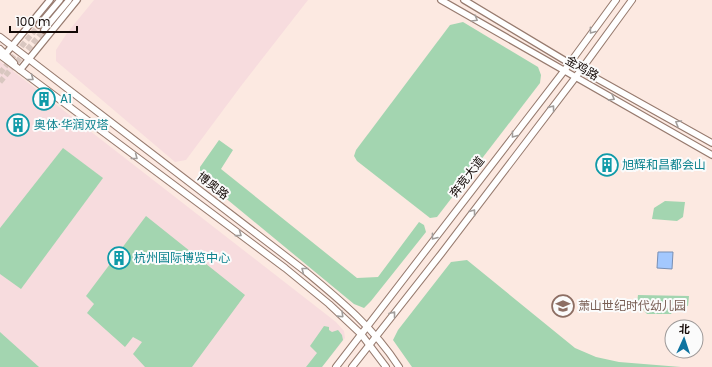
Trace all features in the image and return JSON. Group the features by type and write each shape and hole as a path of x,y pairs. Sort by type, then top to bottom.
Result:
{"main road":[{"path":"3,55 50,0"},
{"path":"39,25 60,0"},
{"path":"44,30 69,0"},
{"path":"20,70 77,0"},
{"name":"金鸡路","path":"441,0 712,155"},
{"name":"金鸡路","path":"464,0 581,70 712,143"},
{"name":"奔竞大道","path":"336,367 564,71 616,0"},
{"path":"352,367 575,78 632,0"},
{"name":"博奥路","path":"0,37 305,271 349,308 377,335 399,367"},
{"name":"博奥路","path":"0,48 3,55 20,70 285,268 329,304 361,334 386,367"}],"shaded area":[{"path":"94,0 308,0 186,160 175,162 56,61 56,50 67,33"},
{"name":"杭州国际博览中心","path":"0,61 336,322 344,331 345,338 322,367 0,367"}],"green space":[{"path":"463,22 538,67 541,75 540,83 437,217 430,218 357,161 354,156 356,150 450,25"},
{"path":"219,140 233,150 221,169 357,278 378,277 419,222 424,225 426,232 364,308 354,304 200,177 200,167"},
{"path":"63,148 103,178 21,289 0,274 0,228"},
{"path":"665,201 685,202 683,217 677,221 652,219 654,208"},
{"name":"杭州国际博览中心","path":"146,216 245,295 192,367 145,367 133,354 142,342 133,337 125,347 87,313 94,304 86,296"},
{"path":"467,260 575,348 596,357 619,362 681,367 412,367 393,340 398,330 451,262"},
{"path":"638,295 689,296 688,306 677,304 671,314 647,314 637,303"},
{"path":"324,326 329,327 329,330 332,332 338,330 342,335 343,340 322,367 306,367 317,353 310,346"},
{"path":"0,332 39,367 0,367"}],"water":[{"path":"658,252 673,252 672,269 657,268"}],"tunnel":[{"path":"0,73 39,25"},
{"path":"0,82 44,30"}],"place":[{"name":"A1","path":"44,99"},
{"name":"奥体·华润双塔","path":"18,125"},
{"name":"旭辉和昌都会山","path":"607,165"},
{"name":"杭州国际博览中心","path":"119,258"},
{"name":"萧山世纪时代幼儿园","path":"563,306"}]}
